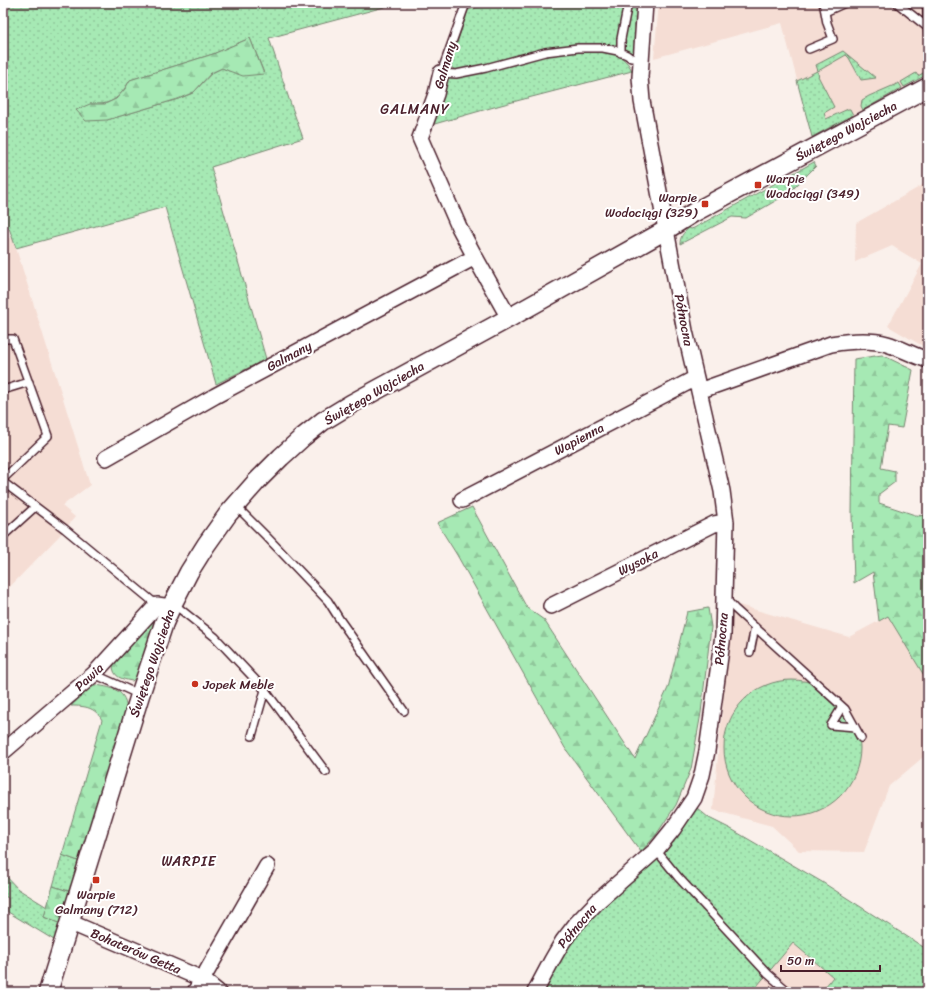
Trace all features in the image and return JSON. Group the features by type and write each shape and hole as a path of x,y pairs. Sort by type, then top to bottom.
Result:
{"street":[{"name":"Północna","path":"535,992 563,941 576,924 598,901 656,850 673,829 694,798 702,775 707,751 723,635 726,522 722,491 697,384 642,101 640,58 645,3"},
{"name":"Galmany","path":"442,73 420,138 458,227 509,318"},
{"name":"Świętego Wojciecha","path":"48,992 158,640 164,606 228,514 256,481 303,437 323,421 351,404 509,318 666,230 693,213 928,87"},
{"name":"Galmany","path":"106,458 215,396 475,257"},
{"name":"Wapienna","path":"462,500 697,384 831,344 850,341 886,343 928,360"},
{"name":"Wysoka","path":"551,606 714,524 726,522"},
{"name":"Pawia","path":"3,752 94,674 164,606"},
{"path":"198,986 267,866"},
{"name":"Bohaterów Getta","path":"69,922 198,986 218,992"}],"lane":[{"name":"Galmany","path":"442,73 466,3"},
{"path":"621,53 621,39 628,3"},
{"path":"809,50 833,39 827,23 823,3"},
{"path":"826,12 845,3"},
{"path":"897,3 928,31"},
{"path":"926,3 928,31"},
{"path":"442,73 456,74 486,68 545,52 578,48 603,48 618,51 631,58 640,58"},
{"path":"3,339 13,339 48,436 3,481 35,508 65,529 164,606 180,609 215,637 264,690 326,772"},
{"path":"3,390 28,382"},
{"path":"236,506 328,601 404,711"},
{"path":"3,536 35,508"},
{"path":"724,596 735,609 845,709 861,738"},
{"path":"750,652 755,627"},
{"path":"94,674 140,695"},
{"path":"252,736 264,690"},
{"path":"842,707 831,725 855,727"},
{"path":"656,850 678,877 768,974 789,992"}],"shaded area":[{"path":"659,3 928,3 928,74 812,137 782,23 654,58"},
{"path":"928,182 928,349 888,326 922,264 892,246 855,262 856,223"},
{"path":"12,237 90,485 62,506 75,517 60,535 3,594 3,240"},
{"path":"739,605 849,637 888,616 928,682 928,753 889,786 864,852 799,851 772,826 713,810 731,614"},
{"path":"793,943 833,977 821,992 752,992"}],"green space":[{"path":"3,3 399,3 269,38 303,138 211,167 266,359 216,384 165,207 16,248 9,228 3,225","holes":["250,38 264,73 229,71 222,68 212,73 193,93 178,99 107,120 90,104 102,104 114,100 123,91 130,80 213,54"]},
{"path":"492,3 624,3 624,8 617,44 609,46 580,44 545,49 456,70 452,68 450,64 468,10"},
{"path":"630,3 640,3 635,50 631,53 627,52 625,48"},
{"path":"250,38 264,74 243,76 222,68 211,73 194,92 178,99 107,120 86,121 76,110 90,104 105,104 116,99 125,89 130,80 213,54"},
{"path":"579,51 594,51 617,55 628,64 632,71 431,125 446,76 546,55"},
{"path":"843,51 876,78 861,80 846,55 818,71 816,65"},
{"path":"928,70 928,74 904,87 901,82 916,73 918,76"},
{"path":"817,71 818,76 834,107 824,113 826,119 848,109 850,109 853,115 812,137 797,81"},
{"path":"899,83 902,88 863,110 861,106 862,100"},
{"path":"814,162 816,166 789,193 746,218 732,217 680,244 682,235 689,228 694,228"},
{"path":"882,355 913,370 902,428 888,426 881,468 895,471 895,482 879,494 879,503 915,515 928,516 928,682 888,616 879,621 873,572 854,583 852,514 854,359"},
{"path":"472,507 527,608 544,620 635,759 668,688 687,612 708,608 711,627 701,713 691,769 676,805 656,835 641,852 565,748 457,555 437,523"},
{"path":"153,620 156,620 138,676 132,681 118,677 114,672 113,665"},
{"path":"785,680 799,680 818,685 830,691 845,705 855,722 859,735 859,761 855,774 849,786 835,801 830,805 812,813 799,816 785,816 766,811 754,805 739,791 735,786 727,768 724,755 724,741 729,722 735,710 749,695 754,691 772,683"},
{"path":"96,685 108,687 118,691 124,698 127,711 81,862 62,855 102,720 96,712 89,708 71,706 89,689"},
{"path":"697,808 709,818 731,829 822,882 928,950 928,992 821,992 833,977 793,943 752,992 539,992 583,921 665,846"},
{"path":"62,855 81,862 71,892 53,886"},
{"path":"3,873 18,889 47,907 44,917 61,924 54,940 8,912 8,898 3,895"},
{"path":"53,886 71,892 61,924 44,917"}],"place":[{"name":"Warpie Wodociągi (349)","path":"758,185"},
{"name":"Warpie Wodociągi (329)","path":"705,204"},
{"name":"Jopek Meble","path":"195,684"},
{"name":"Warpie Galmany (712)","path":"96,880"}],"district":[{"name":"GALMANY","path":"415,109"},
{"name":"WARPIE","path":"189,861"}]}
